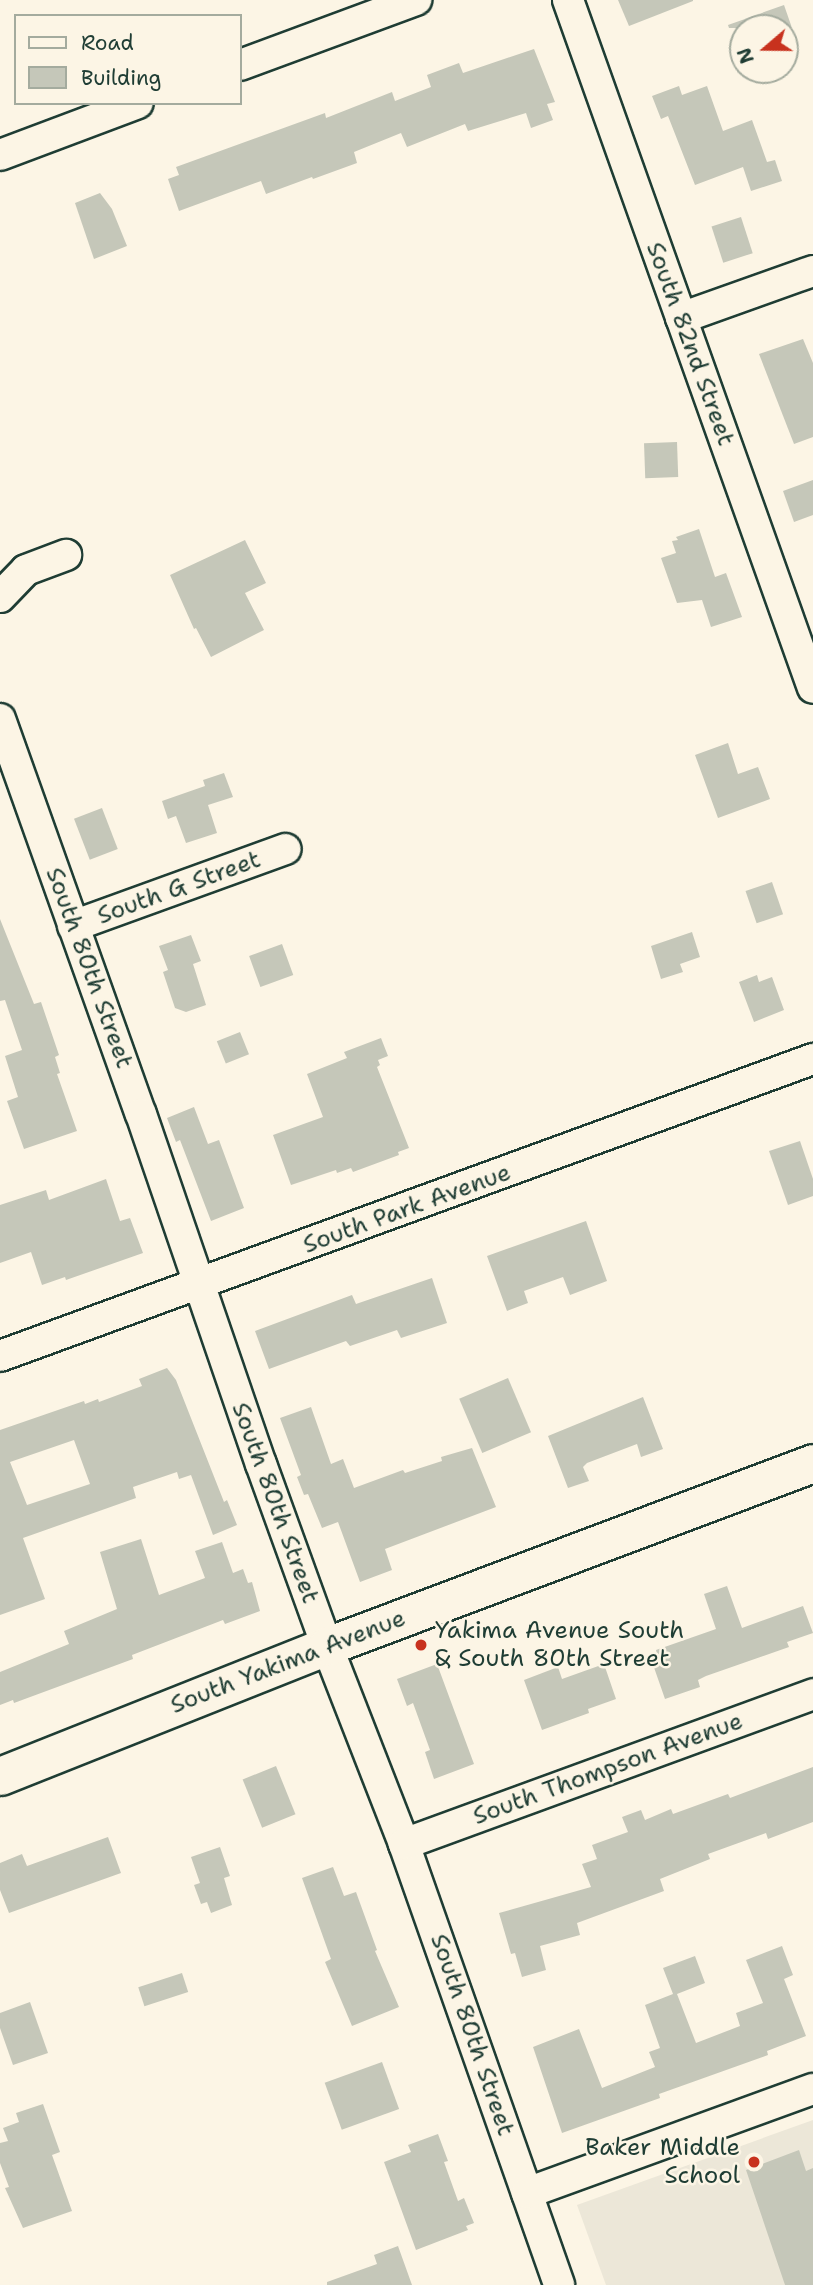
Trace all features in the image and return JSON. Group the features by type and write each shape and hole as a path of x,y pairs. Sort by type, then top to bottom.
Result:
{"main road":[{"name":"South Yakima Avenue","path":"0,1776 327,1646 813,1463"}],"street":[{"path":"242,64 416,0"},
{"name":"South 82nd Street","path":"568,0 811,673"},
{"path":"0,155 133,105"},
{"path":"681,318 813,271"},
{"path":"0,597 26,570 66,555"},
{"name":"South 80th Street","path":"0,719 141,1114 197,1285 327,1646 404,1844 559,2285"},
{"name":"South G Street","path":"73,926 286,849"},
{"name":"South Park Avenue","path":"0,1356 813,1059"},
{"name":"South Thompson Avenue","path":"404,1844 813,1694"},
{"path":"527,2193 813,2089"}],"shaded area":[{"name":"Baker Middle School","path":"813,2120 813,2285 606,2285 577,2205"}],"building":[{"path":"618,0 693,0 693,1 629,26"},
{"path":"784,5 787,14 759,14"},
{"path":"534,49 555,102 547,104 553,120 531,128 526,113 468,131 465,124 407,147 401,133 354,152 357,163 313,179 312,177 266,194 261,181 179,211 168,179 179,175 176,167 325,113 326,118 392,92 395,101 431,87 427,75 459,63 463,73"},
{"path":"679,86 682,95 707,86 723,131 752,120 767,162 775,160 782,181 751,191 743,167 695,185 668,116 661,119 652,96"},
{"path":"100,193 112,209 127,246 94,259 75,203"},
{"path":"741,217 753,253 723,263 712,227"},
{"path":"803,339 813,363 813,437 794,444 759,354"},
{"path":"677,442 678,477 645,478 644,443"},
{"path":"813,480 813,515 794,522 783,491"},
{"path":"699,529 715,577 726,573 742,617 711,627 702,600 677,603 661,558 676,553 672,541 678,540 676,537"},
{"path":"245,540 266,583 245,593 264,630 211,657 196,628 194,629 170,575"},
{"path":"728,743 738,774 758,767 770,799 718,818 695,755"},
{"path":"224,773 233,797 208,805 217,833 186,843 176,816 168,819 162,801 205,786 203,780"},
{"path":"102,808 118,849 90,860 74,819"},
{"path":"772,882 783,914 757,923 746,891"},
{"path":"0,919 34,1004 41,1002 59,1055 55,1057 60,1073 57,1074 77,1131 24,1149 7,1101 18,1097 5,1056 22,1050 5,1000 0,1001"},
{"path":"692,932 700,957 680,964 683,972 661,979 651,946"},
{"path":"191,935 201,961 193,964 206,1005 186,1012 175,1008 163,972 168,970 159,946"},
{"path":"282,944 293,975 260,987 249,956"},
{"path":"757,975 759,982 772,977 784,1010 754,1022 739,982"},
{"path":"240,1032 249,1054 226,1064 217,1041"},
{"path":"381,1038 388,1056 378,1060 380,1065 377,1067 409,1148 398,1152 399,1155 353,1172 351,1168 337,1173 336,1170 291,1185 273,1135 323,1117 307,1074 347,1058 344,1052"},
{"path":"194,1107 208,1144 219,1140 244,1208 211,1221 180,1140 176,1142 167,1118"},
{"path":"800,1141 813,1179 813,1196 788,1205 769,1151"},
{"path":"106,1179 120,1221 130,1218 143,1253 66,1280 65,1277 42,1285 31,1252 0,1263 0,1205 46,1190 49,1200"},
{"path":"586,1221 607,1281 570,1295 563,1277 524,1291 528,1303 507,1311 487,1256"},
{"path":"432,1278 447,1323 401,1338 397,1330 350,1346 346,1341 269,1369 255,1331 352,1295 356,1304"},
{"path":"167,1368 176,1380 224,1502 227,1500 237,1525 213,1535 191,1475 179,1479 177,1472 133,1487 136,1498 23,1538 45,1599 0,1615 0,1430 84,1401 85,1404 98,1399 99,1402 142,1386 139,1379","holes":["74,1440 90,1484 27,1505 10,1462"]},
{"path":"508,1378 531,1432 482,1453 459,1399"},
{"path":"643,1397 663,1449 641,1457 637,1444 587,1463 583,1467 589,1481 568,1488 548,1436"},
{"path":"311,1407 331,1464 343,1459 354,1488 403,1470 405,1473 442,1461 441,1457 472,1448 496,1507 385,1549 392,1570 360,1582 338,1522 322,1528 308,1494 304,1495 297,1477 301,1475 280,1418"},
{"path":"141,1539 159,1595 205,1578 195,1551 222,1542 233,1573 243,1569 248,1583 252,1582 260,1611 225,1624 223,1620 132,1655 133,1659 14,1703 13,1700 0,1705 0,1672 69,1644 64,1631 117,1609 100,1552"},
{"path":"727,1586 742,1628 803,1606 813,1633 787,1642 789,1647 706,1676 698,1680 700,1687 665,1699 650,1656 657,1654 656,1650 716,1629 704,1594"},
{"path":"437,1664 474,1764 434,1779 425,1752 430,1750 413,1703 407,1706 397,1679"},
{"path":"604,1664 616,1699 588,1709 589,1713 542,1730 524,1680 558,1667 562,1679"},
{"path":"276,1766 295,1814 262,1828 243,1779"},
{"path":"813,1767 813,1822 768,1839 766,1833 708,1854 710,1859 660,1879 664,1891 577,1923 580,1935 540,1946 546,1970 522,1977 515,1953 511,1954 499,1913 591,1887 582,1864 597,1859 592,1845 628,1832 622,1817 641,1810 645,1820 671,1809 673,1814 728,1794 730,1798"},
{"path":"108,1837 121,1873 9,1913 0,1890 0,1863 22,1854 27,1866"},
{"path":"220,1847 230,1876 224,1878 232,1905 211,1913 207,1902 201,1904 194,1885 200,1883 191,1857"},
{"path":"333,1867 344,1896 356,1892 377,1950 375,1951 399,2007 352,2026 325,1962 331,1959 302,1878"},
{"path":"782,1946 793,1975 784,1979 806,2036 767,2051 768,2055 659,2094 660,2098 562,2133 533,2047 579,2029 602,2088 655,2067 649,2052 660,2048 645,2005 673,1994 663,1968 695,1956 705,1983 677,1994 696,2043 740,2026 736,2013 763,2003 746,1960"},
{"path":"182,1973 188,1992 144,2006 138,1987"},
{"path":"30,2002 48,2053 13,2065 0,2028 0,2013"},
{"path":"382,2062 399,2109 342,2130 325,2083"},
{"path":"43,2104 60,2152 52,2155 72,2211 23,2228 5,2188 9,2187 0,2163 0,2143 8,2141 3,2128 19,2122 16,2113"},
{"path":"438,2134 448,2161 444,2162 458,2201 464,2198 474,2223 466,2226 468,2230 416,2250 384,2162 411,2152 408,2145"},
{"path":"799,2150 806,2171 813,2168 813,2285 785,2285 746,2170"},
{"path":"398,2246 412,2285 327,2285 327,2282 377,2264 374,2255"}],"place":[{"name":"Yakima Avenue South & South 80th Street","path":"421,1645"},
{"name":"Baker Middle School","path":"754,2162"}]}
